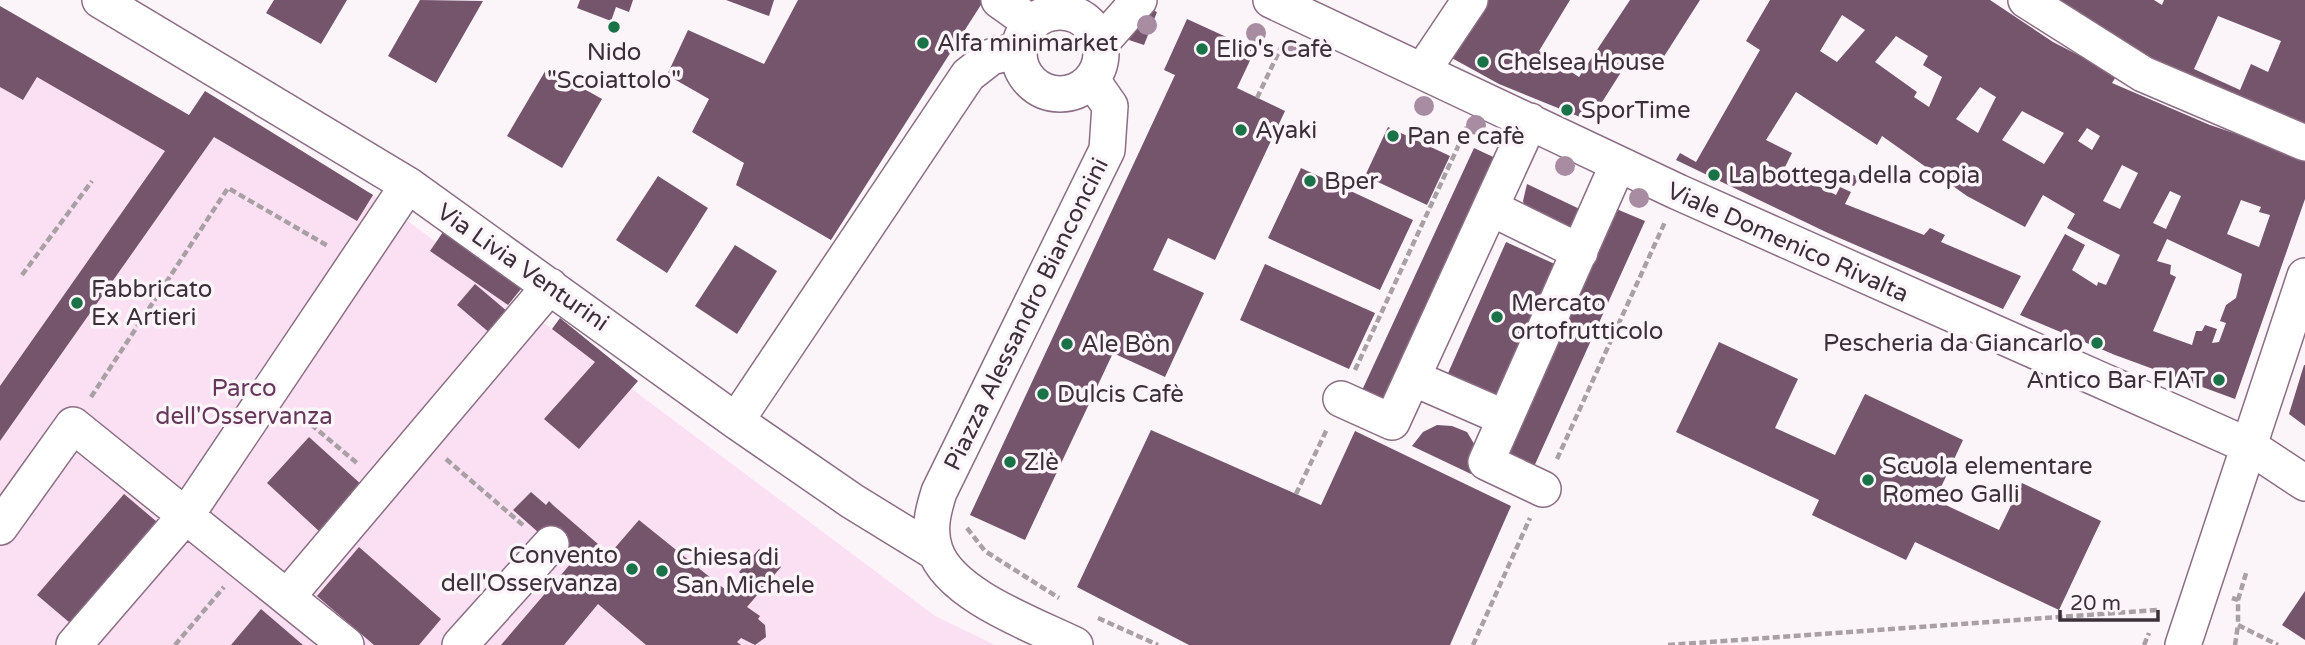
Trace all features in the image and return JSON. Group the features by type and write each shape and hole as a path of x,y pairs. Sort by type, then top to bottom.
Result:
{"street":[{"name":"Via Livia Venturini","path":"100,0 408,186 736,421 852,501 935,552"},
{"path":"736,421 968,75 1024,36 1041,16 1060,12 1081,18 1095,31 1100,44 1100,63 1092,80 1079,90 1066,95 1040,90 1024,75 1024,36 999,0"},
{"path":"1100,44 1139,0"},
{"name":"Viale Domenico Rivalta","path":"1271,0 1678,192 2249,446 2305,483"},
{"path":"1423,70 1470,0"},
{"path":"2026,0 2143,74 2305,143"},
{"name":"Piazza Alessandro Bianconcini","path":"935,552 931,531 939,492 1107,150 1110,106 1092,80"},
{"path":"1341,399 1392,422 1530,121"},
{"path":"1543,489 1486,462 1618,164"},
{"path":"75,645 187,514 408,186"},
{"path":"1491,208 1580,252"},
{"path":"2183,645 2305,276"},
{"path":"287,597 384,486 550,286"},
{"path":"1413,378 1505,418"},
{"path":"0,527 73,425 187,514 346,645"},
{"path":"460,645 550,545"},
{"path":"935,552 952,577 977,596 1075,645"}],"path":[{"path":"1257,97 1285,39"},
{"path":"1296,494 1481,98"},
{"path":"22,275 93,181"},
{"path":"73,425 228,188 356,262"},
{"path":"1472,645 1678,192"},
{"path":"270,391 384,486"},
{"path":"422,439 550,545"},
{"path":"964,519 968,532 985,551 1062,599"},
{"path":"175,645 244,563"},
{"path":"2201,587 2238,600 2235,645"},
{"path":"1668,645 2157,613 2161,600"},
{"path":"1097,617 1158,645"},
{"path":"2238,625 2278,645"}],"green space":[{"name":"Parco dell'Osservanza","path":"0,9 189,115 205,91 373,195 935,616 995,645 0,645"}],"building":[{"path":"274,0 347,0 321,44 266,13"},
{"path":"420,0 483,1 436,83 388,56"},
{"path":"580,0 633,0 629,12 616,7 611,21 577,8"},
{"path":"726,0 774,0 769,16"},
{"path":"798,0 984,0 831,240 736,185 744,163 692,132 709,99 667,75 688,30 764,64"},
{"path":"1487,0 1570,0 1539,51 1579,77 1630,0 1700,0 1663,58 1659,56 1651,67 1632,55 1590,121 1499,84 1450,57"},
{"path":"1770,0 1990,0 2053,42 2117,75 2112,83 2210,125 2305,157 2305,199 2235,399 2115,355 2020,315 2065,234 2085,245 2072,270 2097,286 2098,282 2106,285 2120,255 2067,228 2075,214 2043,195 2025,227 1967,196 1882,136 1877,145 1796,92 1766,140 1792,153 1784,169 1836,195 1840,187 1851,192 1845,204 1924,235 1930,228 1945,235 1941,242 2021,276 2003,309 1828,233 1676,160 1680,153 1696,162 1760,50 1746,41","holes":["1842,15 1865,30 1837,62 1820,51","1896,36 1928,56 1923,65 1942,77 1929,107 1914,97 1917,92 1875,62","1980,87 1996,97 1978,133 1956,119","2022,111 2064,133 2044,164 2002,140","2087,128 2100,136 2092,150 2078,141","2122,165 2138,173 2120,209 2103,201","2170,191 2181,196 2166,229 2153,223","2241,200 2261,207 2259,212 2270,215 2259,247 2227,234","2167,239 2242,274 2236,298 2226,305 2220,321 2226,323 2219,342 2212,343 2217,329 2205,325 2202,331 2196,331 2192,345 2153,331 2176,277 2170,274 2171,265 2157,261"]},
{"path":"2043,0 2154,0 2162,5 2164,0 2305,0 2305,130 2187,81","holes":["2218,16 2281,41 2268,72 2251,64 2240,90 2194,69"]},
{"name":"Fabbricato Ex Artieri","path":"0,6 189,115 205,91 373,195 357,221 214,137 0,441 0,386 165,151 37,77 23,100 0,87"},
{"path":"1143,6 1157,12 1144,45 1129,40"},
{"path":"1187,19 1255,50 1237,88 1285,111 1215,260 1168,238 1153,270 1204,293 1165,377 1113,353 1025,540 970,515 1175,75 1164,70"},
{"path":"547,68 602,99 562,168 507,136"},
{"path":"1388,127 1450,156 1427,205 1365,176"},
{"path":"1474,148 1504,162 1389,412 1358,399"},
{"path":"1301,168 1413,220 1380,290 1268,238"},
{"path":"1847,171 1859,178 1854,186 1842,181"},
{"path":"658,176 708,208 667,273 616,240"},
{"path":"1527,184 1586,212 1577,226 1558,230 1528,215 1523,201"},
{"path":"1614,208 1645,221 1532,471 1502,458"},
{"path":"443,232 521,289 508,305 430,251"},
{"path":"1506,242 1557,265 1496,402 1445,380"},
{"path":"735,245 777,271 737,334 695,306"},
{"path":"1265,264 1375,313 1349,369 1240,320"},
{"path":"475,284 508,312 491,334 457,305"},
{"path":"560,318 638,381 579,449 544,419 595,362 552,329"},
{"path":"1719,342 1798,379 1775,428 1835,455 1865,394 1963,440 1935,500 1999,530 2022,483 2101,521 2059,610 1915,542 1906,560 1812,515 1819,500 1676,432"},
{"path":"2305,365 2305,426 2289,414"},
{"path":"1437,425 1452,426 1467,432 1476,447 1476,461 1471,474 1412,446 1423,432"},
{"path":"1151,430 1321,505 1355,431 1511,506 1450,645 1189,645 1077,587"},
{"path":"309,437 363,486 320,532 267,483"},
{"name":"Convento dell'Osservanza","path":"531,492 546,505 549,501 598,544 595,546 607,557 639,520 732,595 746,578 739,572 759,549 781,567 747,607 760,616 758,619 765,625 766,637 755,645 741,638 737,642 741,645 646,645 598,604 564,645 501,645 572,562 513,510"},
{"path":"124,494 163,527 76,628 37,595"},
{"path":"359,547 441,619 419,645 374,645 317,596"},
{"path":"2305,591 2305,640 2282,625"},
{"path":"261,609 303,645 231,645"}],"place":[{"name":"Nido \"Scoiattolo\"","path":"614,27"},
{"name":"Alfa minimarket","path":"923,43"},
{"name":"Elio's Cafè","path":"1202,49"},
{"name":"Chelsea House","path":"1483,62"},
{"name":"SporTime","path":"1567,110"},
{"name":"Ayaki","path":"1241,130"},
{"name":"Pan e cafè","path":"1393,136"},
{"name":"La bottega della copia","path":"1714,175"},
{"name":"Bper","path":"1310,181"},
{"name":"Fabbricato Ex Artieri","path":"77,303"},
{"name":"Mercato ortofrutticolo","path":"1497,317"},
{"name":"Pescheria da Giancarlo","path":"2097,343"},
{"name":"Ale Bòn","path":"1067,344"},
{"name":"Antico Bar FIAT","path":"2219,380"},
{"name":"Dulcis Cafè","path":"1043,394"},
{"name":"Zlè","path":"1010,462"},
{"name":"Scuola elementare Romeo Galli","path":"1868,480"},
{"name":"Convento dell'Osservanza","path":"632,569"},
{"name":"Chiesa di San Michele","path":"662,571"}]}
